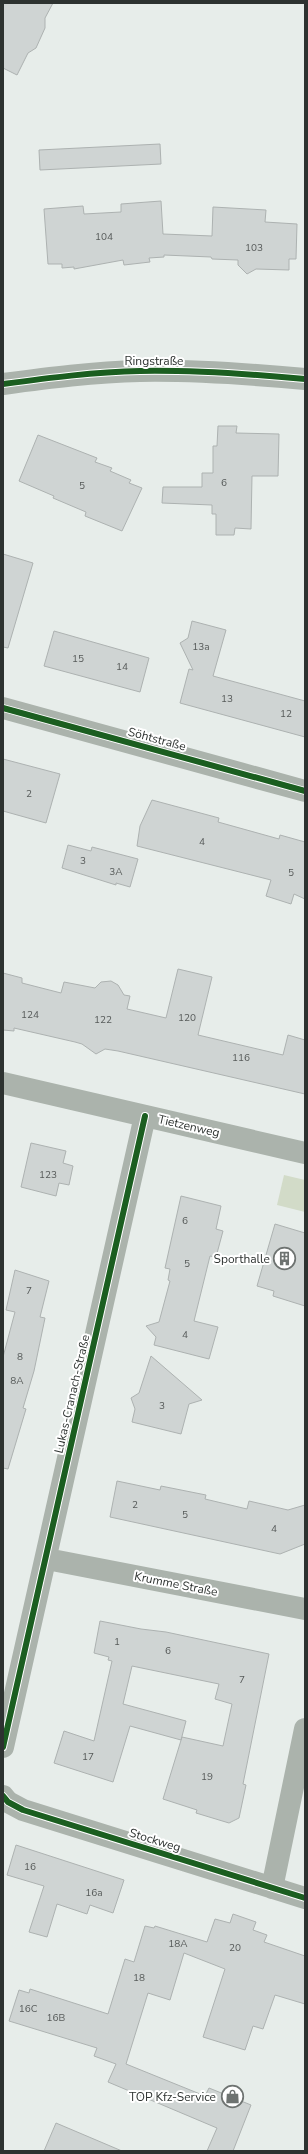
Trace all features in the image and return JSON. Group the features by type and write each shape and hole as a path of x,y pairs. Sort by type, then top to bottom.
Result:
{"street":[{"name":"Ringstraße","path":"3,384 73,375 140,371 255,374 305,379"},
{"name":"Söhtstraße","path":"3,708 305,791"},
{"name":"Tietzenweg","path":"3,1083 305,1153"},
{"name":"Lukas-Cranach-Straße","path":"11,1674 47,1559 145,1116"},
{"name":"Krumme Straße","path":"47,1559 305,1609"},
{"path":"3,1747 11,1674"},
{"path":"272,1888 305,1729"},
{"name":"Stockweg","path":"3,1796 8,1802 23,1810 305,1898"}],"green space":[{"path":"284,1175 305,1180 305,1212 277,1205"}],"building":[{"path":"3,3 53,3 45,18 45,28 36,48 28,53 17,75 3,68"},
{"path":"160,144 161,164 40,170 39,150"},
{"path":"161,201 163,234 212,236 213,207 266,210 265,222 297,224 296,259 289,259 289,270 256,269 247,274 238,265 238,260 212,259 211,257 164,255 164,257 149,258 150,262 124,265 123,260 74,269 74,267 62,268 62,264 48,264 44,209 83,206 84,214 121,212 121,204"},
{"path":"218,426 237,426 236,433 279,434 278,476 252,476 251,529 235,528 234,535 216,535 216,514 212,514 212,505 162,503 163,487 202,487 202,473 213,473 213,446 217,446"},
{"path":"38,435 97,458 95,462 112,468 110,471 131,480 129,483 142,488 122,531 85,516 86,512 19,481"},
{"path":"3,554 33,563 8,648 3,647"},
{"path":"192,621 226,630 213,676 305,701 305,737 180,703 189,669 193,670 180,643 188,638"},
{"path":"54,631 149,658 140,692 44,666"},
{"path":"3,759 60,774 46,823 3,811"},
{"path":"152,800 219,818 218,822 279,839 280,835 305,842 305,899 294,894 291,904 266,896 271,880 137,846 140,826"},
{"path":"68,845 91,851 92,847 138,859 130,887 116,883 116,885 62,868"},
{"path":"178,969 212,977 198,1035 283,1055 288,1035 305,1040 305,1094 118,1051 105,1049 96,1054 82,1044 14,1028 14,1031 3,1030 3,973 22,978 22,983 61,993 64,982 95,988 101,982 111,981 118,985 124,995 130,996 127,1009 166,1018"},
{"path":"31,1143 66,1151 63,1163 73,1166 69,1185 59,1183 56,1196 21,1187"},
{"path":"181,1196 221,1206 216,1229 223,1231 216,1257 210,1256 194,1321 218,1327 209,1359 154,1345 156,1337 146,1326 159,1322 170,1281 168,1280 170,1269 165,1268"},
{"name":"Sporthalle","path":"275,1224 305,1233 305,1306 273,1296 274,1291 257,1286"},
{"path":"15,1270 49,1281 40,1317 45,1318 34,1371 23,1408 26,1409 8,1469 3,1468 3,1357 15,1312 6,1310"},
{"path":"151,1356 202,1400 189,1404 181,1434 132,1422 135,1409 131,1398 139,1393"},
{"path":"117,1481 160,1490 161,1486 206,1495 205,1499 247,1509 249,1501 288,1510 305,1505 305,1544 280,1554 110,1517"},
{"path":"100,1621 166,1632 269,1654 243,1784 246,1785 239,1818 229,1823 196,1813 197,1810 163,1799 182,1737 223,1746 232,1704 215,1699 219,1684 132,1666 123,1704 186,1721 181,1740 130,1726 113,1782 54,1763 64,1731 94,1741 112,1661 108,1660 109,1657 94,1653"},
{"path":"16,1845 124,1880 113,1913 90,1905 87,1914 57,1904 47,1937 29,1932 44,1886 7,1875"},
{"path":"233,1914 256,1922 253,1930 267,1935 264,1942 305,1956 305,2004 275,1995 263,2029 253,2026 245,2050 203,2037 225,1969 184,1953 170,2000 148,1993 126,2064 205,2096 209,2088 251,2105 233,2151 207,2151 217,2128 108,2082 116,2064 94,2056 97,2048 9,2021 19,1990 29,1993 30,1989 108,2014 125,1959 134,1962 145,1926 154,1928 155,1926 207,1942 215,1919 230,1923"},
{"path":"56,2123 122,2151 44,2151"}],"cycle path":[{"path":"3,384 88,374 140,371 181,371 305,379"},
{"path":"3,708 305,791"},
{"path":"3,1747 145,1116"},
{"path":"3,1796 8,1802 23,1810 305,1898"}],"place":[{"name":"Sporthalle","path":"285,1259"},
{"name":"TOP Kfz-Service","path":"232,2097"}]}
